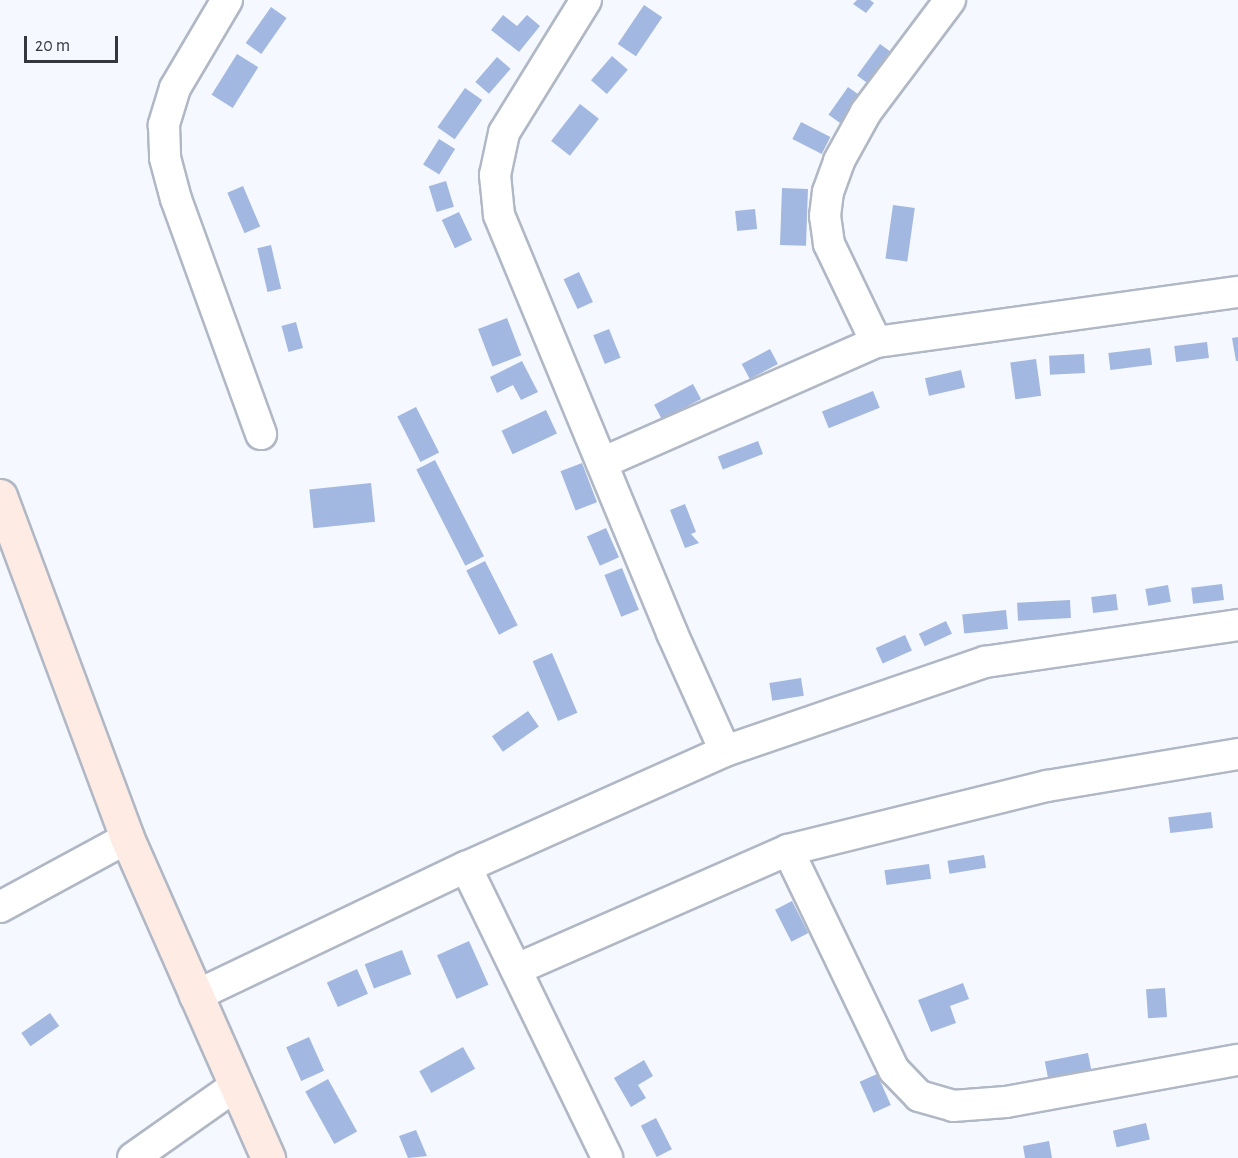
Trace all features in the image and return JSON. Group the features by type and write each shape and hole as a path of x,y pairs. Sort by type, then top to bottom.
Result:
{"street":[{"path":"227,0 175,88 164,125 165,158 176,200 261,434"},
{"path":"586,0 504,133 495,175 499,215 513,254 725,751"},
{"path":"876,342 830,244 825,216 828,192 839,161 866,112 950,0"},
{"path":"602,463 876,342 1238,292"},
{"path":"0,496 127,838 268,1158"},
{"path":"195,996 466,867 725,751 985,662 1238,625"},
{"path":"517,969 789,850 1047,786 1238,754"},
{"path":"0,907 127,838"},
{"path":"789,850 894,1070 919,1096 953,1106 1006,1102 1238,1060"},
{"path":"466,867 607,1158"},
{"path":"133,1158 235,1086"}],"building":[{"path":"857,0 870,0 874,3 866,13 853,4"},
{"path":"644,5 662,17 636,56 618,44"},
{"path":"271,7 287,18 261,54 246,43"},
{"path":"503,15 517,26 527,15 540,26 519,52 491,30"},
{"path":"880,44 894,54 871,86 857,76"},
{"path":"237,54 258,67 233,108 212,95"},
{"path":"612,56 628,70 607,94 591,80"},
{"path":"497,57 511,69 489,94 475,82"},
{"path":"848,87 861,96 842,124 828,115"},
{"path":"465,88 482,100 455,139 437,127"},
{"path":"580,104 599,119 570,156 551,141"},
{"path":"801,122 830,137 822,154 792,139"},
{"path":"439,139 455,149 439,175 423,164"},
{"path":"446,181 454,207 437,212 429,186"},
{"path":"243,186 260,227 245,233 227,193"},
{"path":"782,188 808,189 806,246 780,245"},
{"path":"893,205 915,208 907,262 885,258"},
{"path":"755,209 757,229 737,231 735,211"},
{"path":"459,212 472,240 455,248 442,220"},
{"path":"271,245 281,289 267,292 257,248"},
{"path":"579,272 593,302 578,309 564,279"},
{"path":"507,318 521,355 492,366 478,329"},
{"path":"296,322 303,348 288,352 282,326"},
{"path":"609,329 621,358 605,364 593,335"},
{"path":"1238,337 1238,361 1236,361 1232,338"},
{"path":"1207,342 1209,358 1176,362 1174,346"},
{"path":"1150,348 1152,365 1110,370 1108,353"},
{"path":"770,349 778,364 750,379 742,364"},
{"path":"1084,354 1085,373 1050,375 1049,356"},
{"path":"1036,359 1041,396 1015,399 1010,363"},
{"path":"522,361 538,392 521,400 513,385 497,393 490,377"},
{"path":"961,370 965,388 929,396 925,378"},
{"path":"693,384 701,399 662,420 654,405"},
{"path":"873,391 880,408 829,428 822,412"},
{"path":"416,407 439,452 420,462 397,417"},
{"path":"546,410 557,434 513,454 502,431"},
{"path":"758,441 763,454 723,469 718,456"},
{"path":"435,460 484,556 465,566 416,470"},
{"path":"582,463 597,502 576,510 561,471"},
{"path":"371,483 375,522 313,528 309,489"},
{"path":"685,504 696,532 691,534 699,543 685,548 670,510"},
{"path":"606,528 619,557 600,566 587,537"},
{"path":"485,561 518,625 499,635 466,571"},
{"path":"622,568 639,610 621,617 604,575"},
{"path":"1222,584 1224,600 1193,604 1191,588"},
{"path":"1168,585 1171,602 1148,606 1145,589"},
{"path":"1116,594 1118,610 1093,613 1091,597"},
{"path":"1070,600 1071,618 1018,621 1017,603"},
{"path":"1006,610 1008,629 964,633 962,615"},
{"path":"946,621 952,634 925,646 919,634"},
{"path":"905,635 912,651 883,664 876,648"},
{"path":"552,653 577,713 558,721 533,661"},
{"path":"801,678 804,696 772,701 769,683"},
{"path":"528,711 539,727 503,752 492,736"},
{"path":"1211,812 1213,828 1170,833 1168,817"},
{"path":"984,855 986,868 949,874 947,861"},
{"path":"929,864 931,879 887,885 884,870"},
{"path":"792,901 808,933 791,942 775,910"},
{"path":"469,941 489,985 457,999 437,955"},
{"path":"402,950 411,974 374,989 365,964"},
{"path":"357,969 368,994 338,1007 327,982"},
{"path":"963,983 969,999 950,1006 956,1023 931,1032 918,1000"},
{"path":"1165,988 1167,1017 1148,1018 1146,989"},
{"path":"50,1013 59,1026 31,1046 21,1033"},
{"path":"309,1037 324,1071 301,1081 286,1047"},
{"path":"463,1047 475,1069 431,1093 419,1071"},
{"path":"1088,1053 1092,1074 1049,1082 1045,1061"},
{"path":"644,1060 653,1076 638,1085 646,1098 631,1107 614,1078"},
{"path":"877,1074 891,1105 873,1113 860,1082"},
{"path":"328,1079 357,1131 334,1144 305,1092"},
{"path":"656,1118 672,1149 657,1157 641,1126"},
{"path":"1146,1123 1150,1140 1117,1147 1113,1131"},
{"path":"416,1130 427,1156 408,1158 399,1136"},
{"path":"1049,1141 1052,1158 1025,1158 1023,1146"}]}
